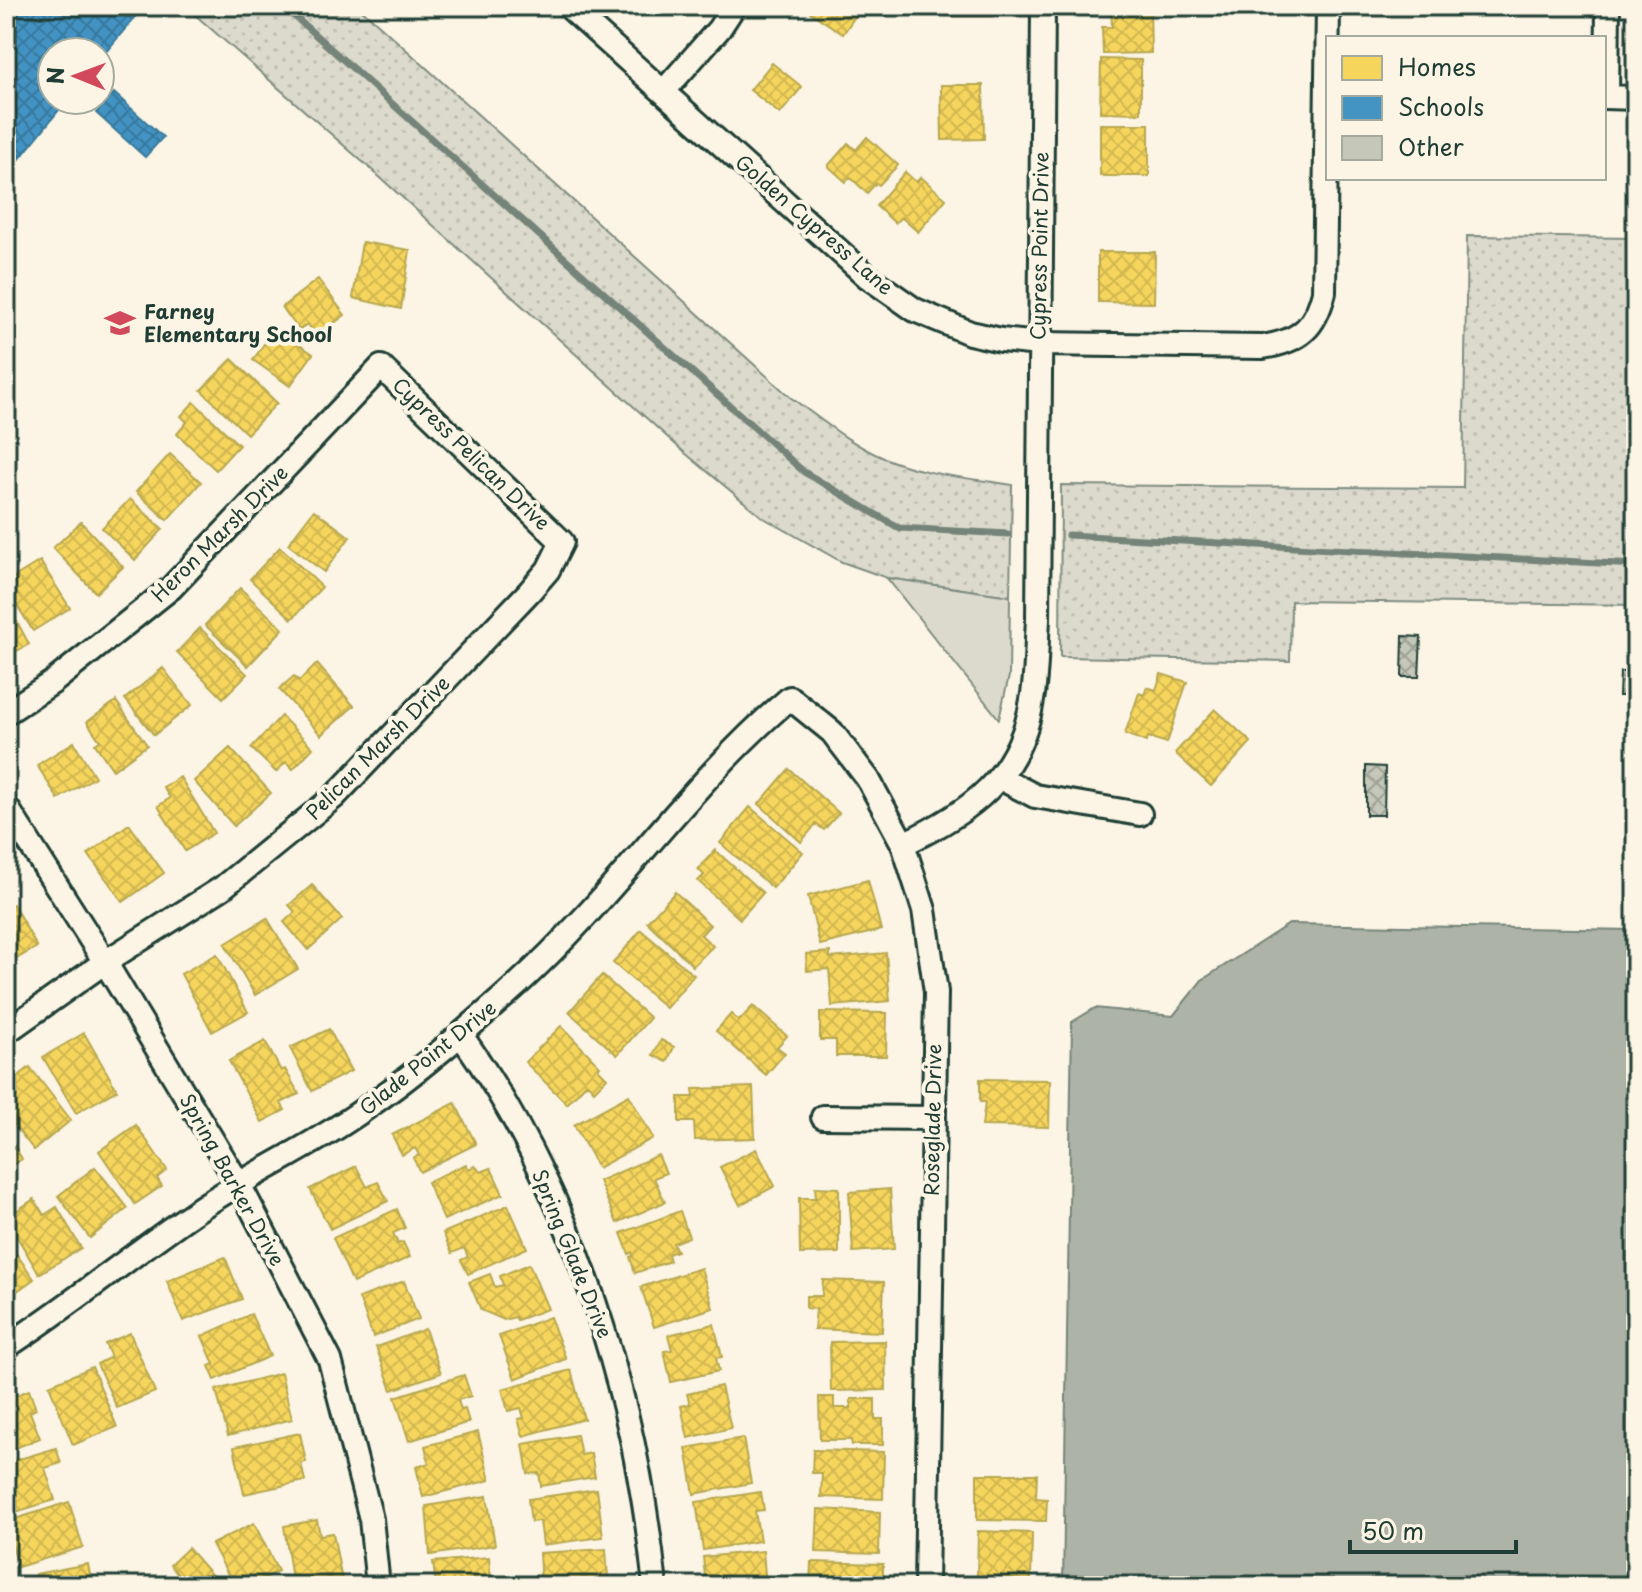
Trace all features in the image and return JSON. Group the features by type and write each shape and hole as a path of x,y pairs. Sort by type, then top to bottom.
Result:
{"street":[{"name":"Golden Cypress Lane","path":"568,6 868,277 915,310 970,333 1001,340 1039,344 1263,347 1297,338 1310,326 1320,309 1324,292 1326,159"},
{"path":"663,92 719,29 734,6"},
{"name":"Cypress Point Drive","path":"1000,778 1019,747 1032,701 1038,620 1043,6"},
{"path":"1328,6 1328,36"},
{"path":"1606,67 1608,6"},
{"path":"1606,97 1636,98"},
{"name":"Cypress Pelican Drive","path":"381,367 562,542"},
{"name":"Heron Marsh Drive","path":"6,713 53,682 171,588 381,367"},
{"name":"Pelican Marsh Drive","path":"6,1032 105,962 222,888 334,797 529,592 548,570 562,542"},
{"name":"Roseglade Drive","path":"790,698 832,732 868,779 903,844 924,910 936,992 926,1586"},
{"name":"Glade Point Drive","path":"6,1347 54,1316 195,1211 360,1113 461,1035 523,980 591,910 752,730 790,698"},
{"path":"903,844 965,811 1000,778 1035,796 1140,814"},
{"name":"Spring Barker Drive","path":"6,806 105,962 240,1186 330,1360 371,1519 378,1586"},
{"name":"Spring Glade Drive","path":"461,1035 491,1077 536,1161 580,1263 610,1350 633,1438 648,1512 655,1586"},
{"path":"823,1117 933,1118"}],"shaded area":[{"path":"185,6 358,6 790,397 824,422 859,446 899,464 1012,485 1010,596 887,578 842,562 762,517 685,453"},
{"path":"1467,236 1636,238 1636,605 1291,601 1290,661 1060,657 1061,485 1463,488"},
{"path":"887,578 1010,596 1009,676 999,719"},
{"path":"1289,924 1636,930 1636,1586 1063,1586 1072,1022 1095,1008 1173,1016 1202,980"}],"building: Homes":[{"path":"810,6 862,6 843,34 807,10"},
{"path":"946,6 993,6 992,16 946,16"},
{"path":"1111,6 1150,6 1151,53 1103,54 1102,27 1112,27"},
{"path":"1101,59 1141,60 1141,113 1100,112"},
{"path":"772,63 802,87 780,114 750,90"},
{"path":"941,85 983,85 984,139 942,140"},
{"path":"1100,124 1149,124 1149,176 1100,176"},
{"path":"867,137 898,165 867,193 850,177 846,182 828,166 848,143 856,150"},
{"path":"905,172 916,182 921,177 946,199 918,232 901,217 895,223 876,206"},
{"path":"362,242 410,250 401,309 353,298"},
{"path":"1098,252 1155,252 1154,303 1098,302"},
{"path":"318,279 345,315 317,336 307,324 299,330 282,307"},
{"path":"275,328 313,354 290,386 253,360"},
{"path":"232,359 277,403 247,434 201,390"},
{"path":"194,402 239,445 216,470 177,434 187,422 181,416"},
{"path":"170,454 201,482 167,520 136,492"},
{"path":"130,499 163,529 135,560 102,528"},
{"path":"314,510 350,537 324,572 288,544"},
{"path":"81,522 123,567 96,593 53,548"},
{"path":"280,547 322,587 292,619 250,579"},
{"path":"40,561 70,608 33,631 6,588 6,582"},
{"path":"240,588 283,629 248,666 205,625"},
{"path":"6,601 29,644 6,657"},
{"path":"200,628 247,674 223,698 177,652"},
{"path":"317,664 354,706 321,735 279,689 294,676 299,681"},
{"path":"163,668 192,705 154,735 125,699"},
{"path":"1161,674 1187,682 1167,743 1148,737 1146,742 1125,734 1139,693 1144,695 1147,687 1156,690"},
{"path":"116,701 147,745 113,770 95,744 100,741 87,722"},
{"path":"1215,709 1251,742 1211,786 1175,753"},
{"path":"281,716 313,748 293,769 286,762 276,772 251,748"},
{"path":"74,742 95,777 58,799 37,765"},
{"path":"230,748 271,793 234,826 194,781"},
{"path":"789,769 839,813 824,830 816,824 801,842 759,804"},
{"path":"180,777 214,833 185,851 158,806 170,798 163,787"},
{"path":"750,807 803,852 773,888 720,843"},
{"path":"129,824 164,873 123,902 88,854"},
{"path":"715,850 763,893 740,919 698,881 704,875 698,869"},
{"path":"868,880 881,930 820,945 808,896"},
{"path":"312,885 342,919 308,950 284,922 295,912 289,905"},
{"path":"675,892 710,925 701,935 713,946 693,966 647,922"},
{"path":"13,904 37,947 6,965 6,908"},
{"path":"267,918 298,969 255,995 225,944"},
{"path":"641,930 694,975 666,1008 613,963"},
{"path":"830,952 830,958 886,953 890,1001 832,1006 829,969 807,971 806,954"},
{"path":"217,954 248,1012 212,1032 181,974"},
{"path":"602,975 650,1018 617,1055 569,1012"},
{"path":"753,1006 787,1036 777,1047 785,1053 766,1075 716,1031 731,1014 739,1021"},
{"path":"820,1012 887,1013 886,1056 836,1056 836,1040 820,1040"},
{"path":"561,1026 600,1066 598,1069 607,1078 594,1091 587,1083 567,1104 525,1062"},
{"path":"329,1029 351,1071 312,1091 290,1048"},
{"path":"84,1033 117,1090 76,1113 43,1057"},
{"path":"661,1040 674,1047 667,1062 653,1055"},
{"path":"265,1041 281,1071 285,1069 299,1094 281,1103 285,1110 262,1122 229,1061"},
{"path":"30,1067 71,1120 34,1150 6,1115 6,1094 9,1091 6,1086"},
{"path":"980,1079 1050,1080 1049,1127 982,1126 985,1102 980,1102"},
{"path":"753,1087 755,1138 695,1140 694,1122 679,1122 679,1097 694,1097 693,1089"},
{"path":"629,1095 653,1138 598,1168 574,1125"},
{"path":"455,1103 476,1144 420,1172 413,1158 419,1155 415,1148 402,1155 392,1135"},
{"path":"136,1125 167,1170 157,1178 162,1186 135,1204 99,1151"},
{"path":"6,1132 22,1159 6,1169"},
{"path":"756,1149 775,1186 740,1205 720,1167"},
{"path":"658,1155 666,1173 654,1178 665,1202 617,1223 599,1181"},
{"path":"466,1164 469,1169 475,1166 481,1172 491,1168 503,1194 444,1220 427,1182"},
{"path":"356,1166 367,1187 378,1182 388,1201 330,1229 310,1189"},
{"path":"95,1167 128,1208 90,1238 58,1196"},
{"path":"815,1187 839,1188 839,1253 800,1254 799,1198 816,1198"},
{"path":"890,1189 894,1249 853,1252 849,1192"},
{"path":"34,1199 44,1215 57,1207 81,1248 39,1274 6,1218"},
{"path":"508,1205 527,1248 468,1274 461,1260 468,1257 464,1248 452,1253 443,1233"},
{"path":"397,1209 405,1228 393,1233 398,1244 403,1242 410,1257 353,1283 333,1238"},
{"path":"680,1211 689,1237 673,1243 677,1251 668,1254 670,1261 635,1273 630,1257 633,1256 632,1252 629,1254 621,1233"},
{"path":"6,1239 34,1279 6,1299"},
{"path":"225,1257 242,1299 183,1321 167,1281"},
{"path":"529,1264 548,1309 517,1320 515,1317 504,1320 481,1310 469,1282 490,1274 495,1287 503,1285 500,1276"},
{"path":"701,1268 713,1308 654,1327 641,1287"},
{"path":"823,1280 884,1282 882,1332 814,1329 816,1309 806,1308 806,1296 822,1296"},
{"path":"404,1281 419,1319 373,1337 359,1298"},
{"path":"251,1314 270,1356 215,1380 209,1366 214,1364 202,1336"},
{"path":"550,1317 566,1359 515,1379 499,1336"},
{"path":"714,1324 722,1357 716,1358 719,1371 671,1382 664,1351 672,1350 668,1335"},
{"path":"425,1329 441,1373 392,1390 376,1347"},
{"path":"130,1333 155,1392 117,1408 97,1364 111,1357 105,1344"},
{"path":"885,1341 886,1390 831,1391 830,1342"},
{"path":"92,1367 117,1427 73,1445 49,1385"},
{"path":"571,1370 584,1419 523,1436 518,1419 524,1418 521,1408 508,1411 502,1389"},
{"path":"281,1373 292,1419 228,1436 216,1390"},
{"path":"464,1375 471,1396 458,1400 469,1422 409,1441 395,1397"},
{"path":"721,1386 731,1428 688,1438 681,1406 690,1404 687,1394"},
{"path":"29,1390 36,1409 30,1412 40,1438 6,1452 6,1399"},
{"path":"819,1397 834,1397 834,1408 851,1408 851,1399 875,1399 875,1419 883,1419 883,1445 852,1445 851,1440 820,1440"},
{"path":"478,1432 490,1480 423,1497 416,1467 429,1463 425,1446"},
{"path":"300,1433 306,1462 301,1463 305,1481 244,1494 234,1447"},
{"path":"577,1435 581,1455 591,1453 595,1477 541,1486 539,1473 528,1474 523,1444"},
{"path":"743,1438 751,1483 694,1494 686,1448"},
{"path":"56,1448 61,1463 45,1468 55,1500 6,1515 6,1463"},
{"path":"813,1450 884,1452 883,1499 821,1497 822,1473 812,1473"},
{"path":"977,1474 1037,1474 1036,1498 1047,1499 1046,1521 977,1520"},
{"path":"597,1489 603,1537 543,1545 540,1521 531,1522 528,1499"},
{"path":"761,1492 764,1510 755,1511 760,1541 703,1550 696,1502"},
{"path":"487,1496 495,1545 430,1555 426,1506"},
{"path":"69,1502 83,1547 18,1567 6,1522"},
{"path":"818,1509 880,1512 879,1554 816,1552"},
{"path":"317,1520 320,1535 333,1533 343,1586 312,1586 312,1583 293,1586 284,1526"},
{"path":"254,1523 278,1571 250,1586 234,1586 212,1544"},
{"path":"978,1531 1032,1533 1031,1580 977,1578"},
{"path":"188,1548 221,1586 169,1586 180,1577 170,1565"},
{"path":"606,1549 608,1578 601,1579 602,1586 541,1586 539,1553"},
{"path":"763,1551 766,1586 706,1586 703,1557"},
{"path":"489,1557 491,1581 502,1579 503,1586 436,1586 433,1562"},
{"path":"811,1562 883,1564 883,1586 810,1586"},
{"path":"88,1564 92,1586 38,1586 35,1574"}],"building: Schools":[{"path":"6,6 123,6 135,17 116,40 116,36 36,36 36,116 54,116 6,176"},
{"path":"116,95 163,137 145,157 99,116 116,116"}],"building: Other":[{"path":"1403,636 1421,637 1419,677 1402,677"},
{"path":"1620,672 1636,672 1636,696 1619,696"},
{"path":"1366,766 1385,767 1384,815 1366,815"}],"waterway":[{"path":"283,6 804,472 899,528 1008,534"},
{"path":"1068,535 1636,565"}],"place":[{"name":"Farney Elementary School","path":"120,323"}]}
